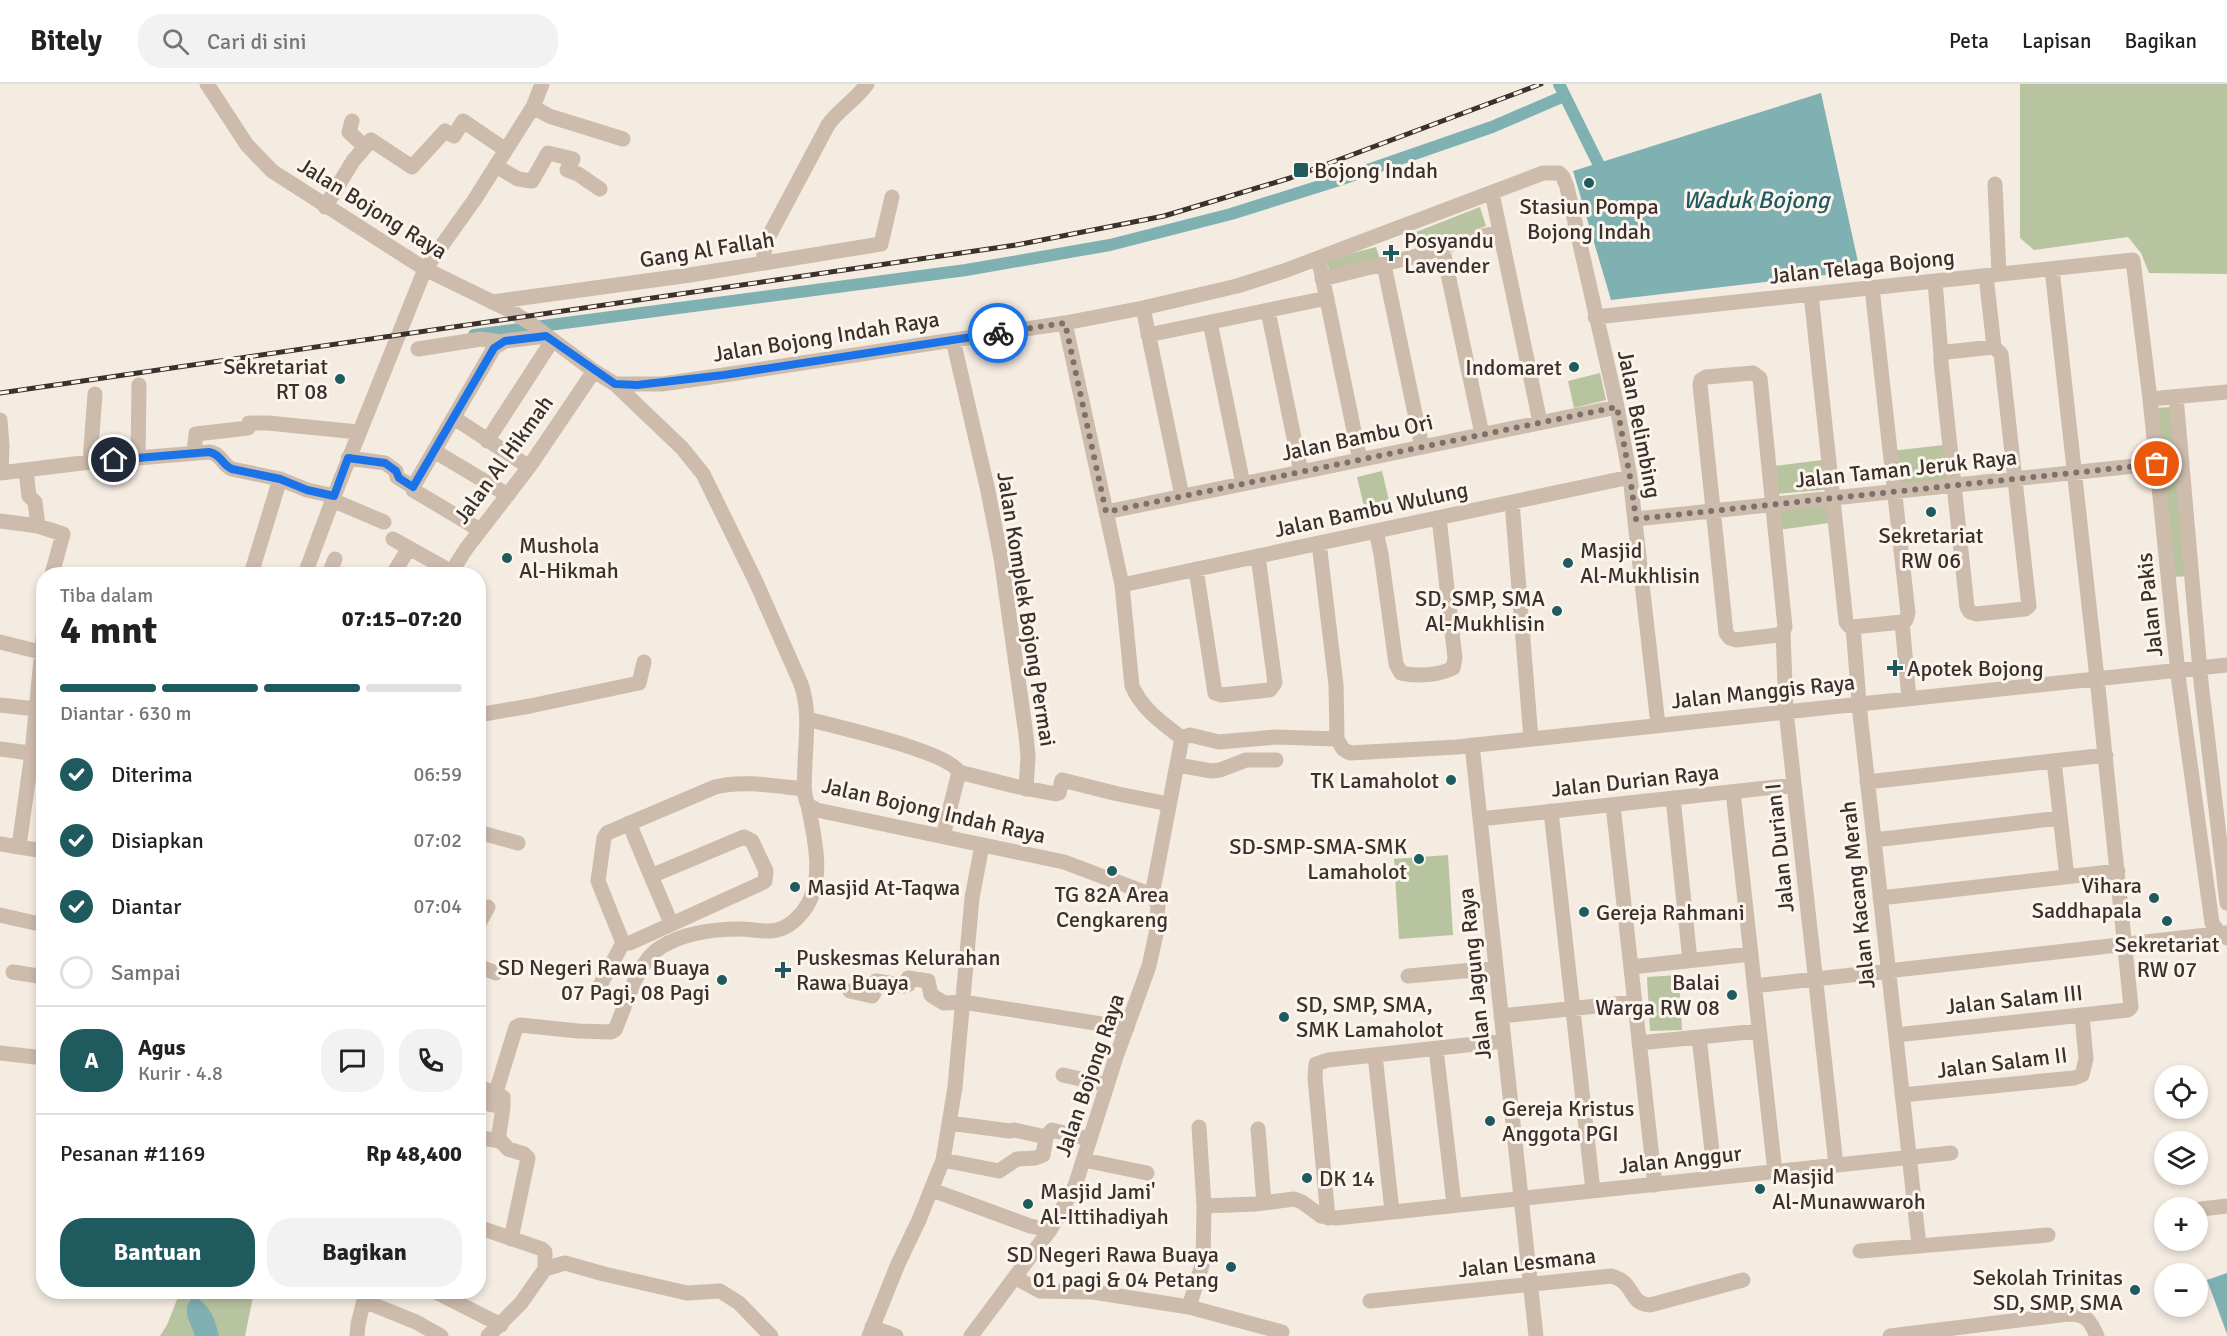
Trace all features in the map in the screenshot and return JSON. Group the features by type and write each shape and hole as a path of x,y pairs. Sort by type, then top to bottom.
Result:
{"street":[{"name":"Jalan Bojong Raya","path":"207,84 258,158 272,171 425,269 491,302 542,333"},
{"path":"308,567 358,432 425,269 496,166 533,107 542,84"},
{"path":"763,263 765,246 770,234 828,125 867,84"},
{"path":"533,107 549,116 623,139"},
{"path":"352,121 349,132 364,146"},
{"path":"325,207 353,161 371,140 412,167 445,131 454,136 463,122 506,150"},
{"path":"496,166 518,179 532,181 549,153 573,159 567,170 578,174 600,189"},
{"name":"Jalan Bojong Indah Raya","path":"615,384 662,384 1065,323 1143,308 1228,288 1275,274 1543,173 1558,173"},
{"name":"Jalan Belimbing","path":"1558,173 1563,177 1567,187 1617,407 1630,477 1658,725"},
{"path":"1935,281 1967,607 1970,612 1976,614 2025,609 2029,606 2029,601 2016,479 2001,354 1994,347 1995,184"},
{"path":"1492,194 1540,422"},
{"name":"Gang Al Fallah","path":"491,302 881,244 892,197"},
{"path":"1360,460 1321,273 1384,265 1421,255 1442,246 1500,232"},
{"path":"1442,246 1482,434"},
{"name":"Jalan Telaga Bojong","path":"1595,317 2133,260"},
{"name":"Jalan Pakis","path":"2133,260 2178,669 2212,923 2224,935"},
{"path":"1384,265 1422,447"},
{"path":"2052,269 2126,944"},
{"path":"1853,627 1902,622 1906,620 1908,613 1872,288"},
{"name":"Jalan Kacang Merah","path":"1811,294 1846,622 1853,627 1880,898 1919,1245"},
{"path":"1148,335 1327,298"},
{"path":"1143,308 1182,496"},
{"path":"1268,311 1301,471"},
{"path":"1210,322 1243,484"},
{"path":"1065,323 1122,585 1132,686 1137,698 1149,712 1182,738 1190,735 1219,742 1276,736 1337,739 1336,685 1319,543"},
{"path":"418,349 481,339 501,342 542,333"},
{"path":"487,441 542,333"},
{"name":"Jalan Bojong Indah Raya","path":"542,333 615,384 682,448 703,474 756,582 803,690 808,719 804,789 804,798 808,805 817,810 850,818 1064,862 1155,900"},
{"name":"Jalan Komplek Bojong Permai","path":"953,340 988,490 1001,558 1026,735 1028,757 1026,789"},
{"path":"413,487 494,348 501,342"},
{"path":"1941,356 1947,352 1994,347"},
{"name":"Jalan Al Hikmah","path":"455,567 480,530 529,467 594,371"},
{"name":"Jalan Durian I","path":"1713,505 1701,380 1706,377 1753,373 1760,378 1785,627 1786,711 1836,1165"},
{"path":"138,458 139,385"},
{"path":"2150,399 2227,392"},
{"path":"90,462 94,394"},
{"name":"Jalan Pakis","path":"2176,397 2200,667 2227,903"},
{"name":"Jalan Bambu Ori","path":"1106,512 1617,407"},
{"path":"454,418 529,467"},
{"path":"0,420 1,473 90,462 213,452 218,454 227,467 280,479 333,498 384,522"},
{"path":"194,452 196,434 248,428 249,423 358,432"},
{"path":"434,451 508,495"},
{"path":"348,458 385,463 396,471 399,478 413,487 413,490 480,530"},
{"name":"Jalan Taman Jeruk Raya","path":"1636,519 1713,505 1833,498 2182,461"},
{"path":"26,471 29,496 34,502 38,525"},
{"name":"Jalan Bambu Wulung","path":"1122,585 1630,477"},
{"path":"253,567 280,479"},
{"path":"1512,502 1532,739"},
{"path":"1713,505 1726,633 1730,638 1736,640 1778,635 1784,632"},
{"path":"1376,531 1396,664 1401,674 1445,672 1454,668 1455,658 1439,518"},
{"path":"0,521 38,525 63,534 54,567"},
{"path":"393,539 441,567"},
{"path":"397,567 409,548"},
{"path":"1196,569 1215,693 1221,695 1270,690 1275,683 1258,556"},
{"path":"332,567 335,559"},
{"path":"1902,622 1909,698"},
{"path":"0,642 36,651"},
{"path":"486,714 639,683 644,662"},
{"name":"Jalan Manggis Raya","path":"1337,739 1343,749 1350,753 1472,745 2227,665"},
{"path":"0,705 36,709"},
{"path":"808,719 907,746 948,762 959,772 1026,789 1056,794 1059,793 1062,780 1169,804"},
{"name":"Jalan Bojong Raya","path":"971,1336 1050,1230 1069,1200 1084,1160 1126,1028 1149,966 1156,934 1155,900 1169,804 1182,738"},
{"name":"Jalan Jagung Raya","path":"1472,745 1536,1336"},
{"path":"0,749 36,754"},
{"path":"1868,782 2106,755"},
{"path":"1177,765 1220,770 1246,760 1276,760"},
{"path":"2054,761 2067,877"},
{"path":"19,846 36,764"},
{"path":"943,836 959,772"},
{"path":"623,943 598,881 604,838 608,833 728,784 804,789"},
{"name":"Jalan Durian Raya","path":"1480,819 1794,785"},
{"path":"1733,792 1775,1172"},
{"path":"1672,798 1690,960"},
{"path":"496,1092 516,1027 520,1025 611,1032 617,1024 643,965 661,946 702,931 777,930 789,925 798,917 808,906 817,870 808,805"},
{"path":"1613,805 1655,1185"},
{"path":"1551,811 1593,1191"},
{"path":"1874,840 2060,818"},
{"path":"629,823 671,923"},
{"path":"486,834 518,843"},
{"path":"623,943 630,943 762,883 765,881 766,871 752,841 744,837 651,876"},
{"path":"0,844 36,849"},
{"path":"896,1336 870,1332 943,1160 955,1087 972,898 982,845"},
{"path":"1880,898 2118,871"},
{"path":"486,911 488,907"},
{"path":"0,915 36,923"},
{"path":"1754,986 2193,936 2224,935"},
{"path":"598,989 623,943"},
{"name":"Jalan Salam III","path":"1896,1035 2128,1010 2132,1003 2126,944"},
{"path":"1631,967 1751,954"},
{"path":"1408,976 1496,968"},
{"path":"486,969 496,973"},
{"path":"13,972 36,976"},
{"path":"850,991 870,996 874,993 876,981 905,986 908,985 908,978 911,977 928,981 931,995 942,1002 963,1002 1126,1028"},
{"path":"1501,1016 1635,1002"},
{"name":"Jalan Salam II","path":"1902,1095 2074,1078 2082,1075 2086,1059 2082,1015"},
{"path":"1639,1043 1759,1031"},
{"path":"1699,1037 1714,1178"},
{"path":"1204,1206 1294,1199 1328,1218 1315,1078 1316,1064 1328,1060 1504,1041"},
{"path":"0,1046 36,1050"},
{"path":"1436,1049 1454,1204"},
{"path":"0,1053 36,1057"},
{"path":"1375,1055 1392,1211"},
{"path":"1063,1075 1107,1085"},
{"path":"486,1089 503,1097 498,1141"},
{"path":"486,1104 503,1107"},
{"path":"949,1123 1014,1130 1046,1137"},
{"path":"1189,1307 1203,1262 1204,1206 1199,1128"},
{"path":"1258,1129 1264,1203"},
{"path":"943,1160 999,1171 1017,1159 1043,1155 1049,1131 1054,1130 1089,1139"},
{"path":"486,1139 498,1141 508,1149 526,1155 528,1160 511,1239"},
{"name":"Jalan Anggur","path":"1328,1218 1951,1153"},
{"path":"1084,1160 1147,1173"},
{"path":"932,1190 1030,1226 1050,1230"},
{"path":"2208,1208 2227,1206"},
{"path":"486,1230 545,1252 545,1269 521,1303 488,1336"},
{"path":"1860,1251 2048,1235"},
{"path":"545,1269 565,1263 692,1294 716,1290 724,1292 739,1303 771,1336"},
{"name":"Jalan Lesmana","path":"1370,1301 1611,1276 1621,1278 1641,1304 1650,1305 1743,1280"},
{"path":"1016,1278 1041,1291 1093,1293 1189,1307 1282,1332"},
{"path":"357,1336 364,1299"},
{"path":"371,1299 441,1336"},
{"path":"454,1299 501,1325"},
{"path":"1890,1336 1954,1332 2068,1314 2080,1314 2090,1320 2097,1336"}],"green space":[{"path":"2020,84 2227,84 2227,274 2149,273 2141,253 2128,237 2034,250 2020,238"},
{"path":"1480,207 1486,226 1417,254 1411,234"},
{"path":"1376,247 1382,266 1332,280 1326,260"},
{"path":"1600,373 1606,400 1574,408 1568,381"},
{"path":"2174,407 2179,459 2159,461 2154,408"},
{"path":"1944,445 1949,480 1894,486 1890,451"},
{"path":"1830,459 1833,489 1776,494 1773,466"},
{"path":"2179,467 2190,576 2172,577 2160,469"},
{"path":"1382,471 1391,509 1366,515 1357,477"},
{"path":"1827,501 1829,523 1778,530 1775,509"},
{"path":"1448,855 1453,935 1399,939 1394,859"},
{"path":"1679,975 1682,1030 1650,1031 1647,977"},
{"path":"177,1299 253,1299 245,1336 160,1336"}],"water":[{"name":"Waduk Bojong","path":"1821,93 1860,271 1611,300 1573,171"},
{"path":"2227,1273 2227,1334 2208,1283 2208,1280"},
{"path":"191,1299 198,1299 202,1302 214,1320 219,1336 195,1336 187,1313"}],"waterway":[{"path":"1559,84 1598,163"},
{"path":"474,335 966,270 1110,245 1231,214 1336,181 1492,127 1564,96"}],"railway":[{"path":"0,393 1016,245 1164,216 1290,178 1541,84"}],"way so far":[{"path":"998,333 1065,323 1106,512 1617,407 1636,519 2157,464"}],"place":[{"name":"Bojong Indah","path":"1301,170"},
{"name":"Stasiun Pompa Bojong Indah","path":"1589,183"},
{"name":"Posyandu Lavender","path":"1391,253"},
{"name":"Indomaret","path":"1574,367"},
{"name":"Sekretariat RT 08","path":"340,379"},
{"name":"Sekretariat RW 06","path":"1931,512"},
{"name":"Mushola Al-Hikmah","path":"507,558"},
{"name":"Masjid Al-Mukhlisin","path":"1568,563"},
{"name":"SD, SMP, SMA Al-Mukhlisin","path":"1557,611"},
{"name":"Apotek Bojong","path":"1895,668"},
{"name":"TK Lamaholot","path":"1451,780"},
{"name":"SD-SMP-SMA-SMK Lamaholot","path":"1419,859"},
{"name":"TG 82A Area Cengkareng","path":"1112,871"},
{"name":"Masjid At-Taqwa","path":"795,887"},
{"name":"Vihara Saddhapala","path":"2154,898"},
{"name":"Gereja Rahmani","path":"1584,912"},
{"name":"Sekretariat RW 07","path":"2167,921"},
{"name":"Puskesmas Kelurahan Rawa Buaya","path":"783,970"},
{"name":"SD Negeri Rawa Buaya 07 Pagi, 08 Pagi","path":"722,980"},
{"name":"Balai Warga RW 08","path":"1732,995"},
{"name":"SD, SMP, SMA, SMK Lamaholot","path":"1284,1017"},
{"name":"Gereja Kristus Anggota PGI","path":"1490,1121"},
{"name":"DK 14","path":"1307,1178"},
{"name":"Masjid Al-Munawwaroh","path":"1760,1189"},
{"name":"Masjid Jami' Al-Ittihadiyah","path":"1028,1204"},
{"name":"SD Negeri Rawa Buaya 01 pagi & 04 Petang","path":"1231,1267"},
{"name":"Sekolah Trinitas SD, SMP, SMA","path":"2135,1290"}],"route":[{"path":"114,460 213,452 218,454 227,467 232,469 280,479 307,490 334,496 348,458 385,463 396,471 397,477 413,487 494,348 501,342 546,336 615,384 637,385 662,384 998,333"}]}
